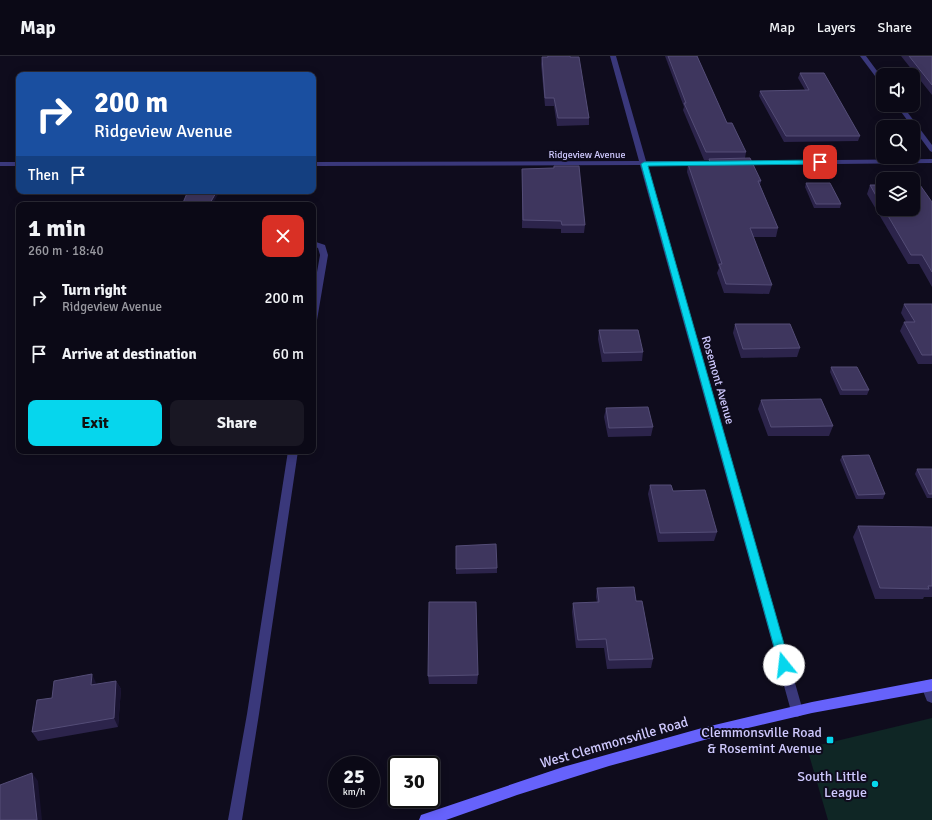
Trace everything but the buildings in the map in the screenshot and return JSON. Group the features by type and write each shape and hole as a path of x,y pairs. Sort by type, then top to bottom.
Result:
{"main road":[{"name":"West Clemmonsville Road","path":"426,820 576,769 703,733 797,711 930,689"}],"street":[{"name":"Rosemont Avenue","path":"614,56 797,711"},
{"path":"863,56 876,74"},
{"path":"904,112 932,150"},
{"name":"Ridgeview Avenue","path":"316,164 644,164 932,161"},
{"path":"0,164 16,164"},
{"path":"316,244 322,247 324,255 316,302"},
{"path":"235,820 253,714 293,454"}],"green space":[{"name":"South Little League","path":"932,718 932,820 828,820 807,748"}],"place":[{"name":"Clemmonsville Road & Rosemint Avenue","path":"830,740"},
{"name":"South Little League","path":"875,784"}],"route":[{"path":"784,665 644,164 820,162"}]}
